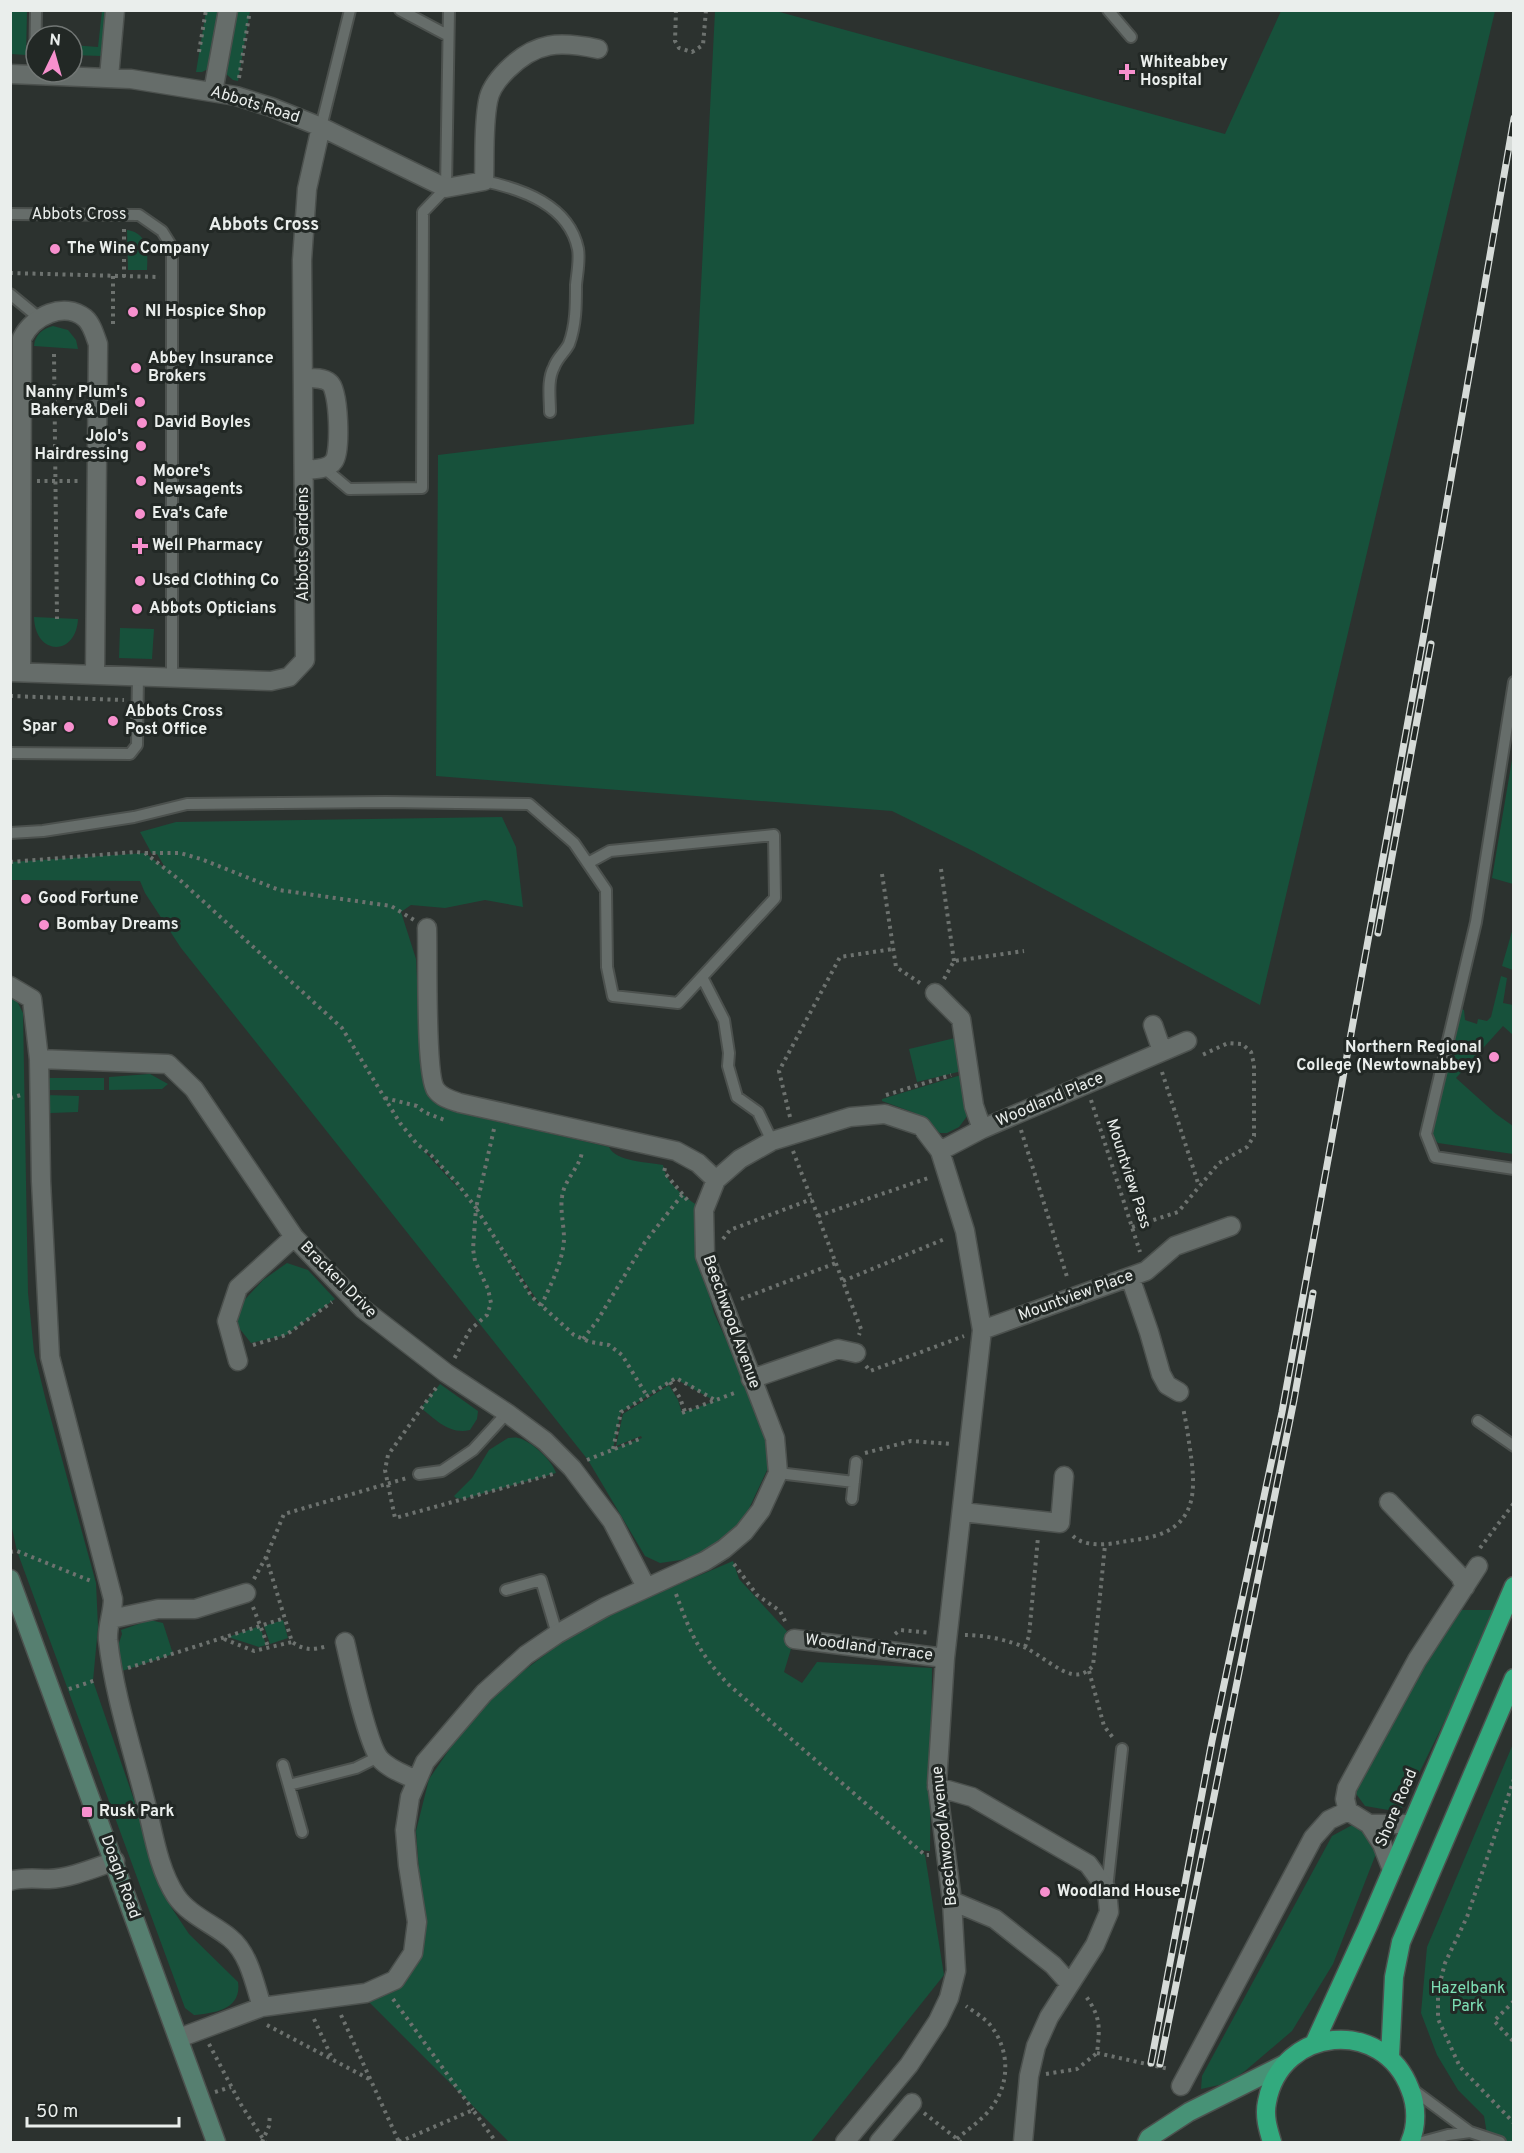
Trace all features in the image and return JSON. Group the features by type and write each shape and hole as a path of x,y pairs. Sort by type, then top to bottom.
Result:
{"highway":[{"name":"Shore Road","path":"1314,2044 1392,1870 1514,1586"},
{"path":"1390,2057 1394,1977 1401,1942 1514,1678"},
{"path":"1272,2142 1267,2124 1266,2103 1272,2083 1283,2066 1298,2053 1314,2044 1334,2039 1354,2040 1373,2046 1390,2057 1406,2076 1414,2100 1415,2124 1410,2142"}],"main road":[{"name":"Doagh Road","path":"10,1579 216,2142"},
{"path":"1146,2142 1190,2112 1283,2066"}],"street":[{"path":"109,77 115,10"},
{"path":"213,92 228,10"},
{"path":"446,188 484,181 488,100 499,79 526,53 560,44 598,49"},
{"name":"Abbots Road","path":"84,76 109,77 236,96 321,127 446,188"},
{"name":"Abbots Gardens","path":"16,672 271,681 289,677 305,660 302,260 307,189 321,127"},
{"path":"16,672 16,437 22,338 27,328 38,317 59,311 77,313 88,320 98,344 95,674"},
{"path":"303,378 320,378 331,383 336,392 338,451 334,461 324,468 303,470"},
{"path":"427,928 430,1066 436,1090 447,1099 460,1103 668,1149 688,1156 716,1180"},
{"path":"10,986 32,999 39,1059 41,1181 50,1357 110,1588 113,1609 108,1639 114,1673 163,1868 176,1896 188,1909 232,1939 243,1953 262,2007"},
{"path":"935,993 962,1019 974,1106 982,1129"},
{"path":"1153,1025 1162,1051"},
{"name":"Woodland Place","path":"940,1151 982,1129 1187,1041"},
{"name":"Bracken Drive","path":"39,1059 168,1064 194,1089 294,1237 363,1309 446,1373 507,1413 545,1442 572,1468 612,1521 646,1587"},
{"name":"Beechwood Avenue","path":"179,2038 262,2007 366,1993 395,1980 413,1953 417,1922 405,1830 410,1797 425,1762 484,1693 526,1655 557,1634 646,1587 705,1561 744,1532 761,1510 778,1473 775,1438 705,1256 704,1210 716,1180 740,1159 785,1137 850,1117 885,1114 921,1126 940,1151 964,1231 982,1330 947,1635 939,1729 937,1787 952,1901 956,1971 949,1998 938,2021 909,2065 845,2142"},
{"name":"Mountview Place","path":"982,1330 1138,1274 1175,1246 1231,1226"},
{"path":"236,1356 227,1321 238,1288 294,1237"},
{"path":"1138,1274 1149,1332 1161,1374 1167,1385 1179,1392"},
{"path":"752,1382 838,1349 856,1353"},
{"path":"962,1512 1060,1523 1064,1476"},
{"path":"1389,1502 1460,1576 1464,1587"},
{"path":"1348,1812 1347,1788 1417,1660 1478,1566"},
{"path":"111,1619 158,1609 195,1609 246,1593"},
{"name":"Woodland Terrace","path":"794,1639 945,1658"},
{"path":"345,1642 378,1757 389,1767 416,1780"},
{"path":"937,1787 972,1797 1088,1864 1107,1890 1109,1912 1095,1945 1049,2017 1036,2046 1019,2139"},
{"path":"1348,1812 1368,1824 1382,1844 1392,1870"},
{"path":"1183,2082 1314,1838 1329,1820 1348,1812"},
{"path":"1368,1824 1410,1824"},
{"path":"10,1881 22,1877 50,1879 115,1861"},
{"path":"952,1901 995,1919 1053,1965 1070,1984"},
{"path":"879,2142 912,2103"}],"lane":[{"path":"321,127 350,10"},
{"path":"400,10 447,35"},
{"path":"324,468 349,489 422,488 423,212 446,188 449,10"},
{"path":"1108,10 1131,37"},
{"path":"484,181 513,187 537,197 555,211 572,231 578,250 575,322 568,346 553,367 550,378 550,412"},
{"name":"Abbots Cross","path":"10,214 139,215 162,231 172,247 172,677"},
{"path":"10,294 38,317"},
{"path":"10,753 130,754 137,745 138,676"},
{"path":"1514,682 1476,922 1426,1134 1435,1156 1514,1169"},
{"path":"10,833 44,831 134,817 187,804 386,802 529,804 574,843 606,890 607,967 613,996 678,1003 776,898 774,835 610,851 588,863"},
{"path":"702,977 724,1020 729,1053 728,1066 737,1097 758,1112 785,1137"},
{"path":"419,1474 442,1471 473,1450 507,1413"},
{"path":"1478,1421 1514,1446"},
{"path":"852,1499 856,1462"},
{"path":"778,1473 854,1482"},
{"path":"506,1590 541,1580 557,1634"},
{"path":"1107,1890 1122,1749"},
{"path":"289,1785 356,1768 378,1757"},
{"path":"283,1765 302,1832"},
{"path":"1409,2087 1470,2132 1500,2142"},
{"path":"1422,2142 1470,2132"}],"path":[{"path":"192,88 206,10"},
{"path":"236,96 250,10"},
{"path":"676,10 675,41 679,48 692,52 703,45 706,10"},
{"path":"124,215 124,277"},
{"path":"10,273 172,278"},
{"path":"54,354 57,619"},
{"path":"16,481 97,482"},
{"path":"10,696 138,701"},
{"path":"10,862 136,852 144,854 180,853 279,890 391,906 427,928"},
{"path":"144,854 181,881 342,1028 400,1123 417,1144 431,1155 457,1183 476,1208 532,1297 574,1335 609,1345 622,1355 647,1396"},
{"path":"882,874 896,967 935,993 954,961 941,869"},
{"path":"893,949 840,957 779,1071 785,1137 812,1199 861,1329 856,1353 870,1371 982,1330"},
{"path":"954,961 1024,951"},
{"path":"1132,1227 1178,1212 1219,1163 1247,1146 1254,1136 1254,1064 1251,1052 1242,1044 1228,1043 1190,1060"},
{"path":"1152,1077 1171,1068"},
{"path":"882,1096 969,1070"},
{"path":"1162,1072 1199,1186"},
{"name":"Mountview Pass","path":"1086,1084 1132,1227 1138,1274"},
{"path":"1016,1114 1073,1297"},
{"path":"446,1373 470,1330 487,1315 491,1303 474,1255 476,1208 494,1128"},
{"path":"668,1149 664,1172 682,1195 693,1205 704,1210"},
{"path":"541,1306 556,1273 564,1241 562,1197 566,1181 582,1156 582,1150"},
{"path":"818,1216 946,1171"},
{"path":"583,1339 597,1321 645,1242 682,1195"},
{"path":"705,1256 715,1249 730,1230 812,1199"},
{"path":"843,1281 964,1231"},
{"path":"724,1306 836,1263"},
{"path":"236,1356 286,1335 316,1316 346,1291"},
{"path":"613,1450 621,1412 676,1378 716,1400"},
{"path":"670,1382 680,1398 683,1412 716,1400 752,1382"},
{"path":"1060,1523 1077,1540 1105,1545 1158,1535 1173,1527 1186,1514 1193,1496 1194,1479 1179,1392"},
{"path":"856,1462 867,1451 911,1441 970,1446"},
{"path":"269,1649 246,1593 266,1557 284,1514 419,1474"},
{"path":"1478,1566 1479,1550 1514,1503"},
{"path":"1024,1647 1029,1636 1040,1521"},
{"path":"947,1635 973,1635 1024,1647 1071,1674 1082,1674 1089,1671 1092,1666 1105,1545"},
{"path":"724,1549 757,1595 780,1611 794,1639"},
{"path":"10,1552 17,1551 110,1588"},
{"path":"266,1557 292,1642"},
{"path":"670,1576 690,1633 707,1662 729,1685 926,1855 946,1854"},
{"path":"52,1695 285,1618"},
{"path":"222,1638 254,1651 292,1642 310,1651 345,1642"},
{"path":"1089,1671 1104,1726 1122,1749"},
{"path":"1514,1779 1467,1917 1444,1963 1438,1991 1438,2019 1460,2067 1514,2123"},
{"path":"1029,2076 1077,2069 1097,2053 1100,2032 1097,2013 1085,1996 1070,1984"},
{"path":"384,1986 496,2142"},
{"path":"334,1998 399,2142 473,2110"},
{"path":"949,1998 966,2005 990,2024 1003,2044 1006,2060 1001,2093 989,2111 957,2139"},
{"path":"306,2001 332,2059"},
{"path":"1514,2001 1494,2021 1514,2042"},
{"path":"244,2013 370,2079"},
{"path":"201,2029 263,2142"},
{"path":"1097,2053 1166,2067 1183,2082"},
{"path":"263,2142 269,2126 270,2114"}],"green space":[{"path":"10,11 27,11 27,24 24,24 24,55 11,54"},
{"path":"102,11 107,11 103,53 101,56 84,55 84,46 98,47"},
{"path":"206,11 221,11 208,69 196,72"},
{"path":"236,11 250,11 238,81 225,73"},
{"path":"715,11 776,11 1225,134 1281,11 1495,11 1260,1005 973,851 892,811 436,776 438,455 694,424"},
{"path":"127,230 143,239 147,250 147,270 128,270"},
{"path":"53,326 68,330 76,340 78,349 34,346 40,333"},
{"path":"34,617 78,619 76,631 63,645 56,647 48,645 36,630"},
{"path":"120,628 154,629 152,659 119,658"},
{"path":"1513,754 1513,884 1492,878"},
{"path":"502,817 516,847 523,907 485,900 445,908 411,905 401,912 416,959 422,1078 429,1096 441,1107 609,1147 618,1156 663,1165 673,1185 704,1210 702,1269 714,1313 765,1426 768,1468 738,1532 688,1559 660,1563 645,1556 588,1460 181,948 145,893 140,881 11,880 11,862 145,853 166,869 157,854 152,854 140,832 176,822","holes":["421,1148 431,1155 469,1200","495,1237 539,1304 532,1297","676,1379 715,1401 682,1413 678,1400 669,1385 623,1414 616,1446 641,1436 642,1438 613,1449 621,1412"]},
{"path":"1513,928 1514,970 1502,966"},
{"path":"1501,976 1507,978 1503,1003 1513,1005 1513,1035 1503,1026 1456,1078 1513,1126 1513,1154 1438,1143 1421,1125 1456,1007 1464,1010 1465,1020 1477,1024 1478,1019 1487,1021 1491,1017"},
{"path":"10,995 16,999 23,1013 28,1293 34,1352 96,1583 98,1627 93,1681 171,1907 189,1934 238,1982 236,1998 231,2004 210,2013 194,2015 185,2008 17,1551 11,1524"},
{"path":"955,1038 962,1071 917,1082 909,1049"},
{"path":"150,1074 168,1084 162,1089 109,1090 109,1077"},
{"path":"961,1075 968,1115 959,1127 947,1133 936,1132 915,1113 882,1101 882,1099"},
{"path":"46,1078 104,1078 104,1090 46,1090"},
{"path":"46,1095 79,1096 78,1112 47,1115"},
{"path":"287,1263 308,1270 335,1299 286,1335 251,1343 236,1324 237,1308 263,1280"},
{"path":"440,1384 478,1411 477,1419 470,1430 450,1428 438,1422 421,1408"},
{"path":"508,1438 523,1440 535,1447 546,1457 556,1473 463,1499 456,1498 454,1496 472,1478 489,1450"},
{"path":"733,1561 739,1579 794,1639 784,1672 802,1683 817,1662 932,1668 930,1851 920,1850 925,1855 944,1975 811,2142 509,2142 364,1997 400,1981 424,1937 416,1831 429,1779 482,1702 586,1624"},
{"path":"1457,1610 1499,1610 1400,1812 1365,1806 1354,1791"},
{"path":"150,1620 163,1623 173,1654 122,1671 117,1649 122,1634 121,1630"},
{"path":"283,1620 288,1638 270,1644 264,1626"},
{"path":"260,1626 266,1645 259,1647 228,1637"},
{"name":"Hazelbank Park","path":"1513,1744 1513,2142 1486,2142 1488,2140 1484,2116 1458,2090 1437,2055 1421,2013 1427,1947"},
{"path":"1354,1824 1367,1830 1379,1846 1333,1964 1292,2031 1228,2083 1201,2089 1202,2076 1332,1836"}],"railway":[{"path":"1151,2063 1212,1741 1282,1412 1423,639 1514,118"},
{"path":"1378,933 1431,644"},
{"path":"1160,2064 1294,1400 1313,1293"}],"place":[{"name":"Whiteabbey Hospital","path":"1127,72"},
{"name":"The Wine Company","path":"55,249"},
{"name":"NI Hospice Shop","path":"133,312"},
{"name":"Abbey Insurance Brokers","path":"136,368"},
{"name":"Nanny Plum's Bakery& Deli","path":"140,402"},
{"name":"David Boyles","path":"142,423"},
{"name":"Jolo's Hairdressing","path":"141,446"},
{"name":"Moore's Newsagents","path":"141,481"},
{"name":"Eva's Cafe","path":"140,514"},
{"name":"Well Pharmacy","path":"140,546"},
{"name":"Used Clothing Co","path":"140,581"},
{"name":"Abbots Opticians","path":"137,609"},
{"name":"Abbots Cross Post Office","path":"113,721"},
{"name":"Spar","path":"69,727"},
{"name":"Good Fortune","path":"26,899"},
{"name":"Bombay Dreams","path":"44,925"},
{"name":"Northern Regional College (Newtownabbey)","path":"1494,1057"},
{"name":"Rusk Park","path":"87,1812"},
{"name":"Woodland House","path":"1045,1892"}],"district":[{"name":"Abbots Cross","path":"264,225"}]}
